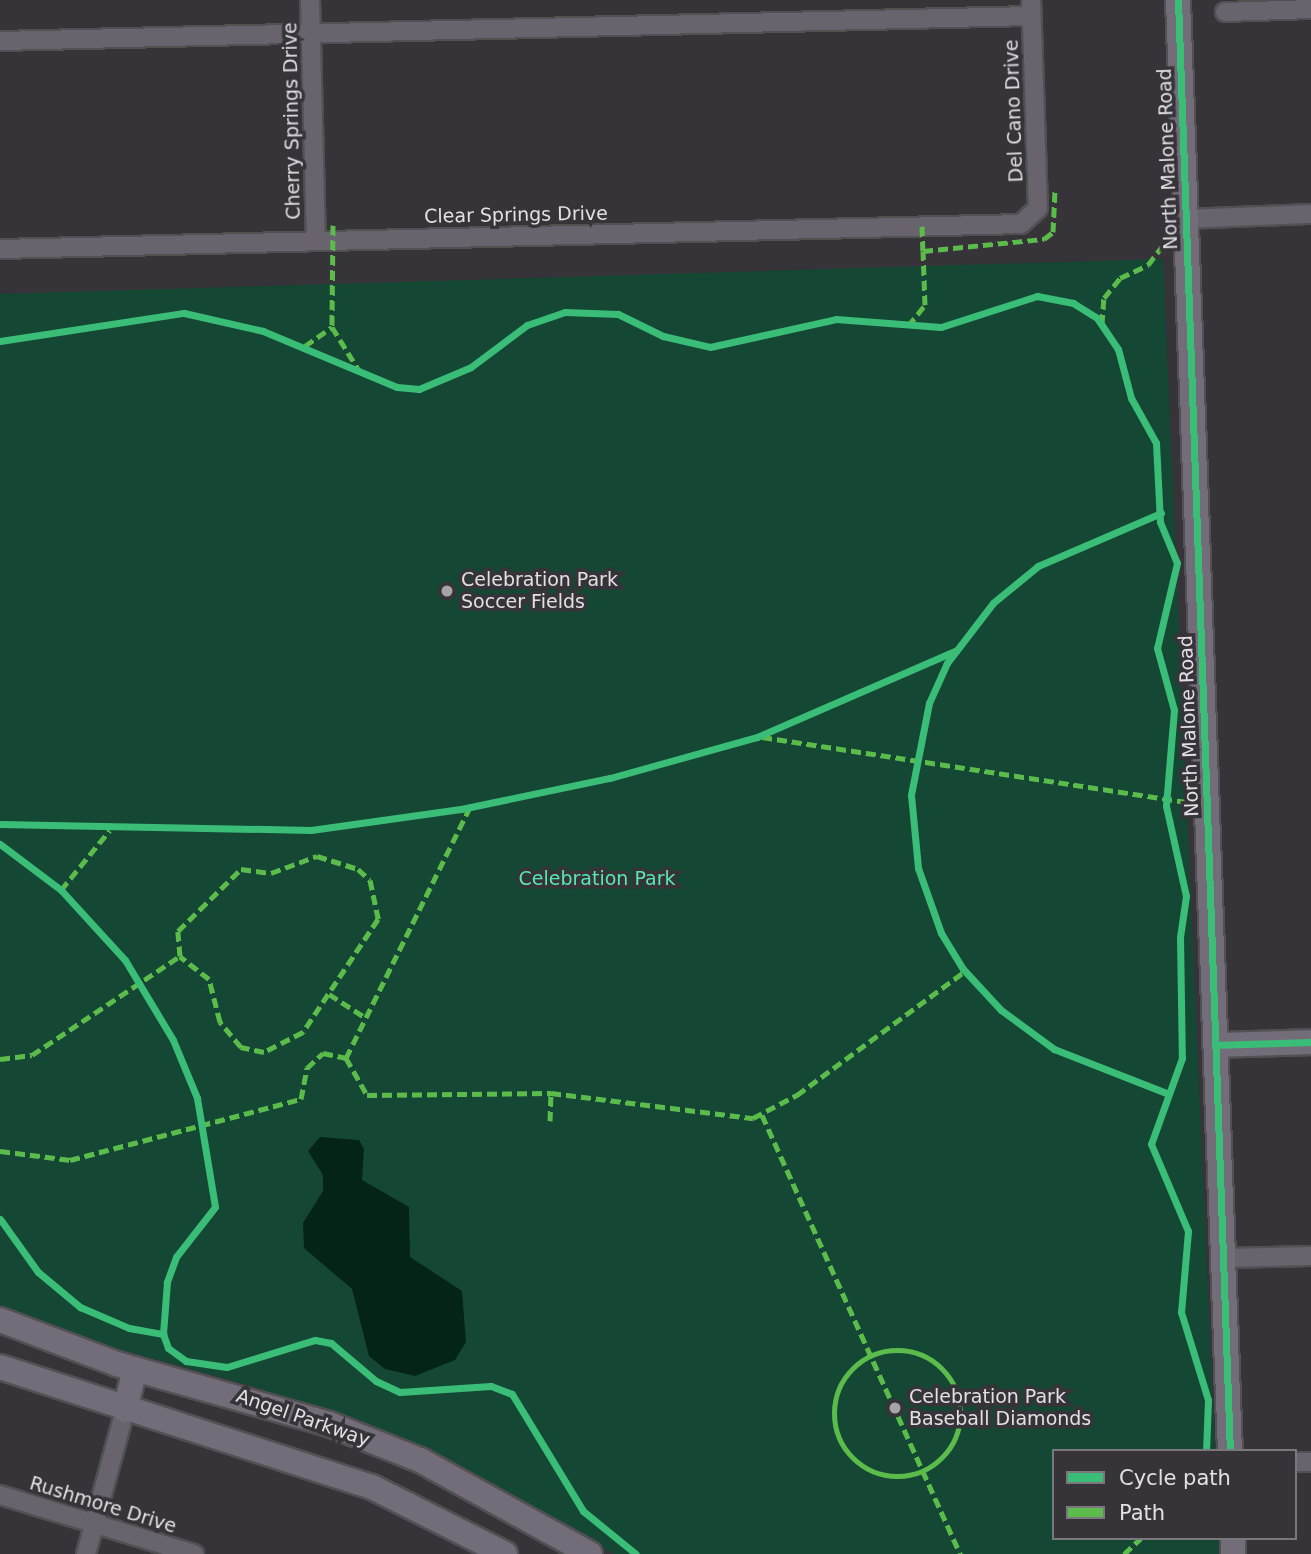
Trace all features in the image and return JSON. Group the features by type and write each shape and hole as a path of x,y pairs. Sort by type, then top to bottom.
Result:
{"street":[{"name":"Cherry Springs Drive","path":"310,0 316,240"},
{"name":"North Malone Road","path":"1178,0 1230,1449"},
{"path":"0,41 311,34 1031,8"},
{"name":"Del Cano Drive","path":"1031,8 1038,202 1032,219"},
{"path":"1225,12 1311,9"},
{"path":"1186,219 1311,214"},
{"name":"Clear Springs Drive","path":"0,249 1021,224 1032,219"},
{"path":"1216,1045 1311,1042"},
{"path":"1224,1258 1311,1256"},
{"name":"Angel Parkway","path":"0,1320 135,1369 260,1401 420,1460 590,1554"},
{"path":"0,1367 125,1410 228,1436 372,1487 505,1554"},
{"path":"86,1554 96,1526 135,1369"},
{"name":"Rushmore Drive","path":"0,1495 194,1554"}],"green space":[{"name":"Celebration Park","path":"1163,259 1215,1449 1052,1449 1052,1540 1219,1540 1219,1554 614,1554 495,1486 261,1389 54,1331 0,1308 0,294"}],"shaded area":[{"path":"320,1137 359,1140 364,1149 362,1180 409,1207 410,1257 462,1291 466,1342 455,1360 415,1376 385,1369 369,1356 352,1289 304,1248 303,1223 323,1191 323,1175 308,1151"}],"marked path":[{"path":"908,326 925,305 923,251 1044,239 1053,232 1055,189"},
{"path":"333,225 332,327 358,369"},
{"path":"922,226 923,251"},
{"path":"1102,324 1104,298 1120,278 1148,265 1167,240 1168,226"},
{"path":"305,346 332,327"},
{"path":"762,737 1208,805"},
{"path":"346,1058 470,807"},
{"path":"61,890 110,830"},
{"path":"317,856 358,869 370,880 378,919 303,1032 264,1052 241,1047 220,1022 209,979 180,956 178,931 241,869 271,873 317,856"},
{"path":"0,1059 32,1055 180,956"},
{"path":"0,1151 70,1160 301,1099 307,1068 323,1053 346,1058 367,1095 551,1093 753,1118 797,1095 965,971"},
{"path":"329,994 366,1018"},
{"path":"550,1121 551,1093"},
{"path":"762,1115 960,1554"},
{"path":"897,1350 921,1355 942,1368 955,1389 960,1413 955,1437 942,1458 921,1471 897,1476 873,1471 852,1458 839,1437 834,1413 839,1389 852,1368 873,1355 897,1350"},
{"path":"1124,1554 1139,1540"}],"cycle path":[{"path":"1178,0 1230,1449"},
{"path":"0,341 184,313 263,331 397,387 419,389 471,367 527,325 565,312 618,314 663,336 710,347 836,319 941,327 1037,296 1073,303 1097,318 1118,349 1131,398 1156,443 1160,522 1177,563 1157,648 1174,710 1166,806 1186,896 1180,937 1182,1058 1151,1144 1188,1231 1181,1312 1208,1400 1206,1449"},
{"path":"1161,513 1038,566 993,603 947,663 929,703 911,795 918,868 941,933 963,969 1001,1010 1054,1049 1169,1094"},
{"path":"0,824 311,830 461,809 610,778 757,737 955,651"},
{"path":"0,844 61,890 125,960 173,1040 197,1098 215,1207 176,1257 167,1282 163,1334"},
{"path":"1217,1045 1311,1042"},
{"path":"0,1219 38,1272 80,1307 129,1328 163,1334 168,1348 186,1361 227,1367 315,1340 331,1343 376,1381 400,1392 491,1386 512,1394 583,1511 636,1554"}],"place":[{"name":"Celebration Park Soccer Fields","path":"447,591"},
{"name":"Celebration Park Baseball Diamonds","path":"895,1408"}]}
